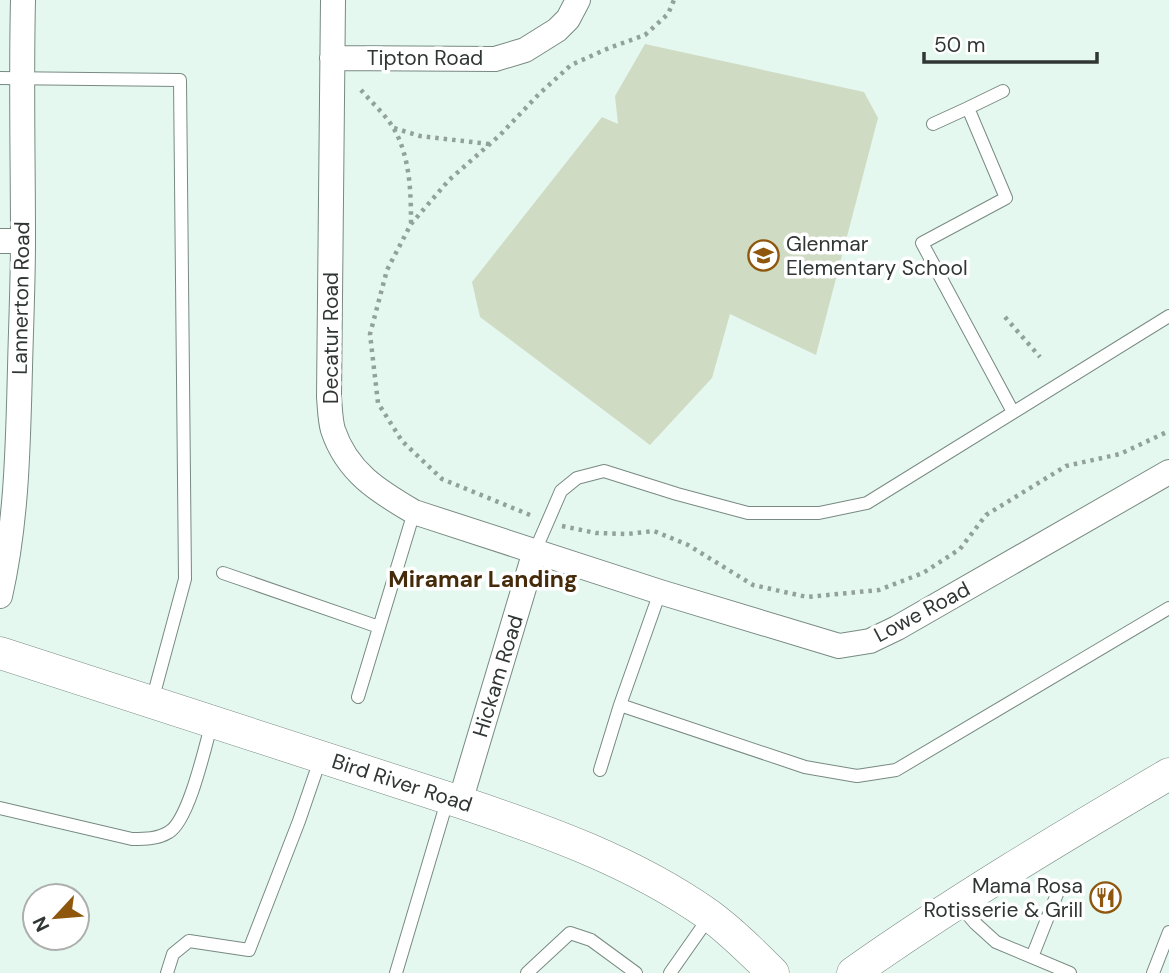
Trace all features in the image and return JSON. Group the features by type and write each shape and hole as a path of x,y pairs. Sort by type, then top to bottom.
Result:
{"street":[{"name":"Lannerton Road","path":"0,596 13,517 19,418 12,241 10,78 23,0"},
{"name":"Decatur Road","path":"332,0 329,397 332,429 358,474 382,494 414,512 535,551"},
{"name":"Tipton Road","path":"332,58 495,59 525,50 557,30 568,19 578,0"},
{"name":"Lowe Road","path":"535,551 839,646 870,641 909,621 1169,472"},
{"name":"Hickam Road","path":"454,800 535,551"},
{"name":"Bird River Road","path":"0,653 454,800 595,851 654,880 710,916 773,973"},
{"path":"853,973 907,935 1169,774"}],"lane":[{"path":"10,78 180,80 185,579 152,702"},
{"path":"933,124 1003,91"},
{"path":"968,108 1006,198 922,243 1013,412"},
{"path":"535,551 561,491 577,478 604,471 748,513 819,513 867,503 1169,316"},
{"path":"358,697 414,512"},
{"path":"223,572 379,627"},
{"path":"600,770 660,592"},
{"path":"620,705 806,767 857,776 896,769 1169,608"},
{"path":"0,808 132,839 151,838 168,833 178,824 186,810 212,722"},
{"path":"167,973 173,954 189,942 249,950 321,757"},
{"path":"396,973 454,800"},
{"path":"1032,957 1057,894"},
{"path":"958,903 996,942 1070,973"},
{"path":"670,973 710,916"},
{"path":"1153,973 1169,932"},
{"path":"527,973 570,933 591,940 636,973"}],"path":[{"path":"530,515 442,479 402,441 378,403 370,334 387,270 411,224 449,180 539,94 571,65 645,35 668,14 674,0"},
{"path":"361,90 394,128 404,152 411,195 411,224"},
{"path":"394,128 420,136 489,144"},
{"path":"1005,317 1040,357"},
{"path":"561,526 596,533 654,531 688,545 753,585 807,597 879,590 923,573 960,549 986,515 1066,466 1120,454 1169,431"}],"green space":[{"path":"645,44 864,92 878,118 816,355 730,314 712,378 650,445 480,317 472,282 602,117 618,124 615,96"}],"place":[{"name":"Glenmar Elementary School","path":"763,256"},
{"name":"Mama Rosa Rotisserie & Grill","path":"1106,898"}],"district":[{"name":"Miramar Landing","path":"483,579"}]}
